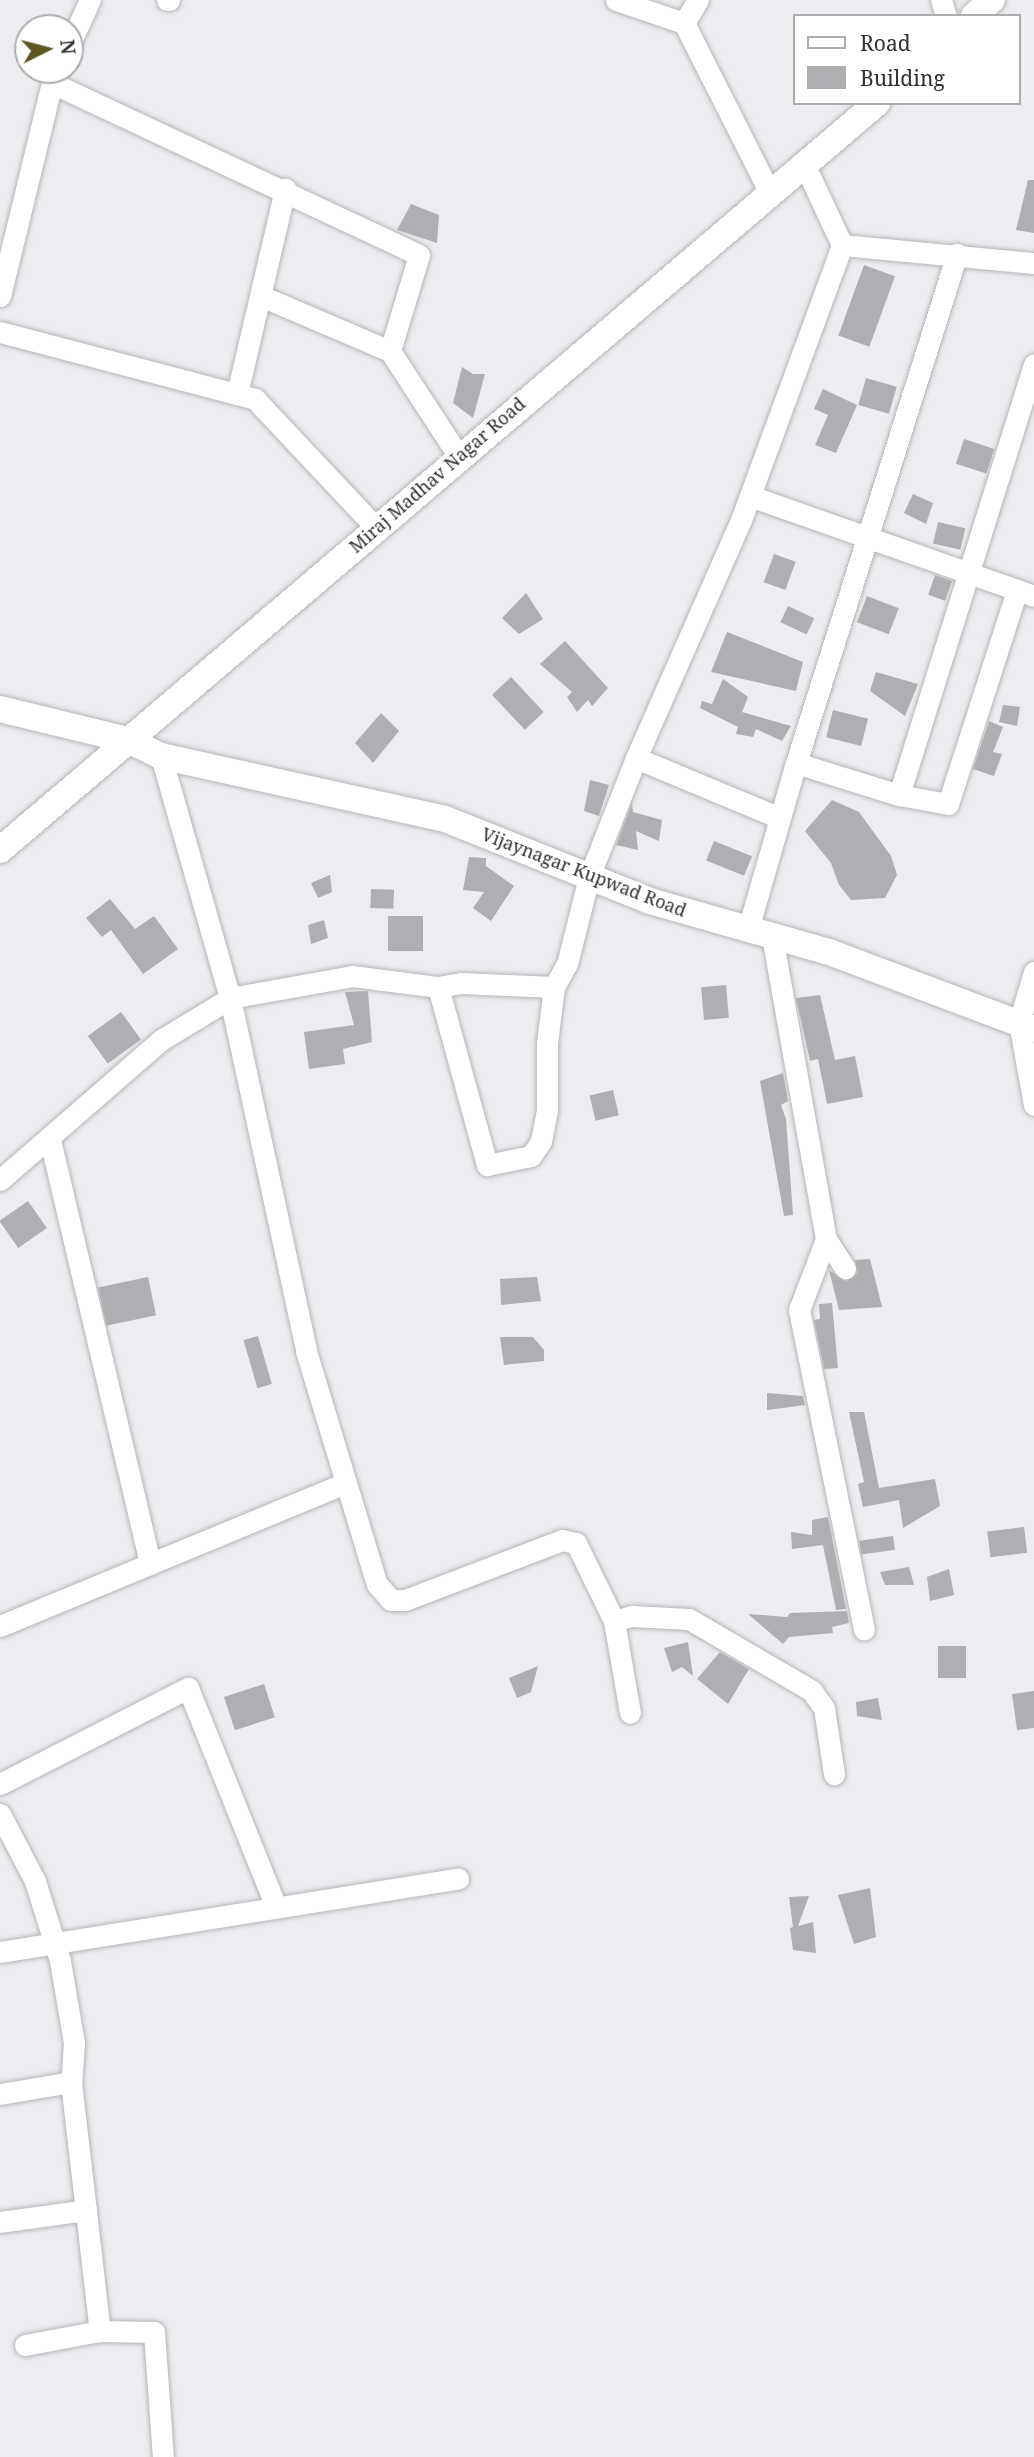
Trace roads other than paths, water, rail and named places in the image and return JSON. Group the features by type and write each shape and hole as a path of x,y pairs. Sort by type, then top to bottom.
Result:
{"street":[{"path":"616,0 684,23 769,191"},
{"path":"684,23 698,0"},
{"path":"976,14 992,0"},
{"path":"0,296 53,84"},
{"path":"69,84 419,255 390,351"},
{"name":"Miraj Madhav Nagar Road","path":"0,850 769,191 806,168 875,105"},
{"path":"438,987 487,1166 531,1156 541,1141 554,987 567,964 589,877 636,758 750,496 842,245 806,168"},
{"path":"237,394 285,189"},
{"path":"842,245 1034,263"},
{"path":"845,1268 826,1239 760,932 780,818 957,254"},
{"path":"261,296 390,351 459,457"},
{"path":"0,332 255,398 376,528"},
{"path":"899,795 1033,373"},
{"path":"750,496 871,535 1026,593 948,804 899,795 796,763"},
{"name":"Vijaynagar Kupwad Road","path":"0,709 128,740 161,756 445,818 589,877 760,932 1026,1025"},
{"path":"161,756 230,998 306,1352 377,1584 391,1600 405,1600 562,1540 576,1544 614,1621 630,1713"},
{"path":"636,758 780,818"},
{"path":"1034,971 1026,1025 1034,1105"},
{"path":"0,1180 50,1140 161,1041 230,998 352,976 438,987 461,983 554,987"},
{"path":"50,1140 150,1564"},
{"path":"826,1239 799,1310 864,1629"},
{"path":"0,1626 346,1483"},
{"path":"614,1621 632,1616 689,1619 812,1691 824,1708 834,1773"},
{"path":"0,1784 188,1688 276,1907"},
{"path":"0,1814 35,1881 54,1941 74,2043 71,2082 100,2331"},
{"path":"0,1951 458,1879"},
{"path":"0,2094 71,2082"},
{"path":"0,2222 86,2210"},
{"path":"24,2345 100,2331 154,2332 163,2457"}]}
